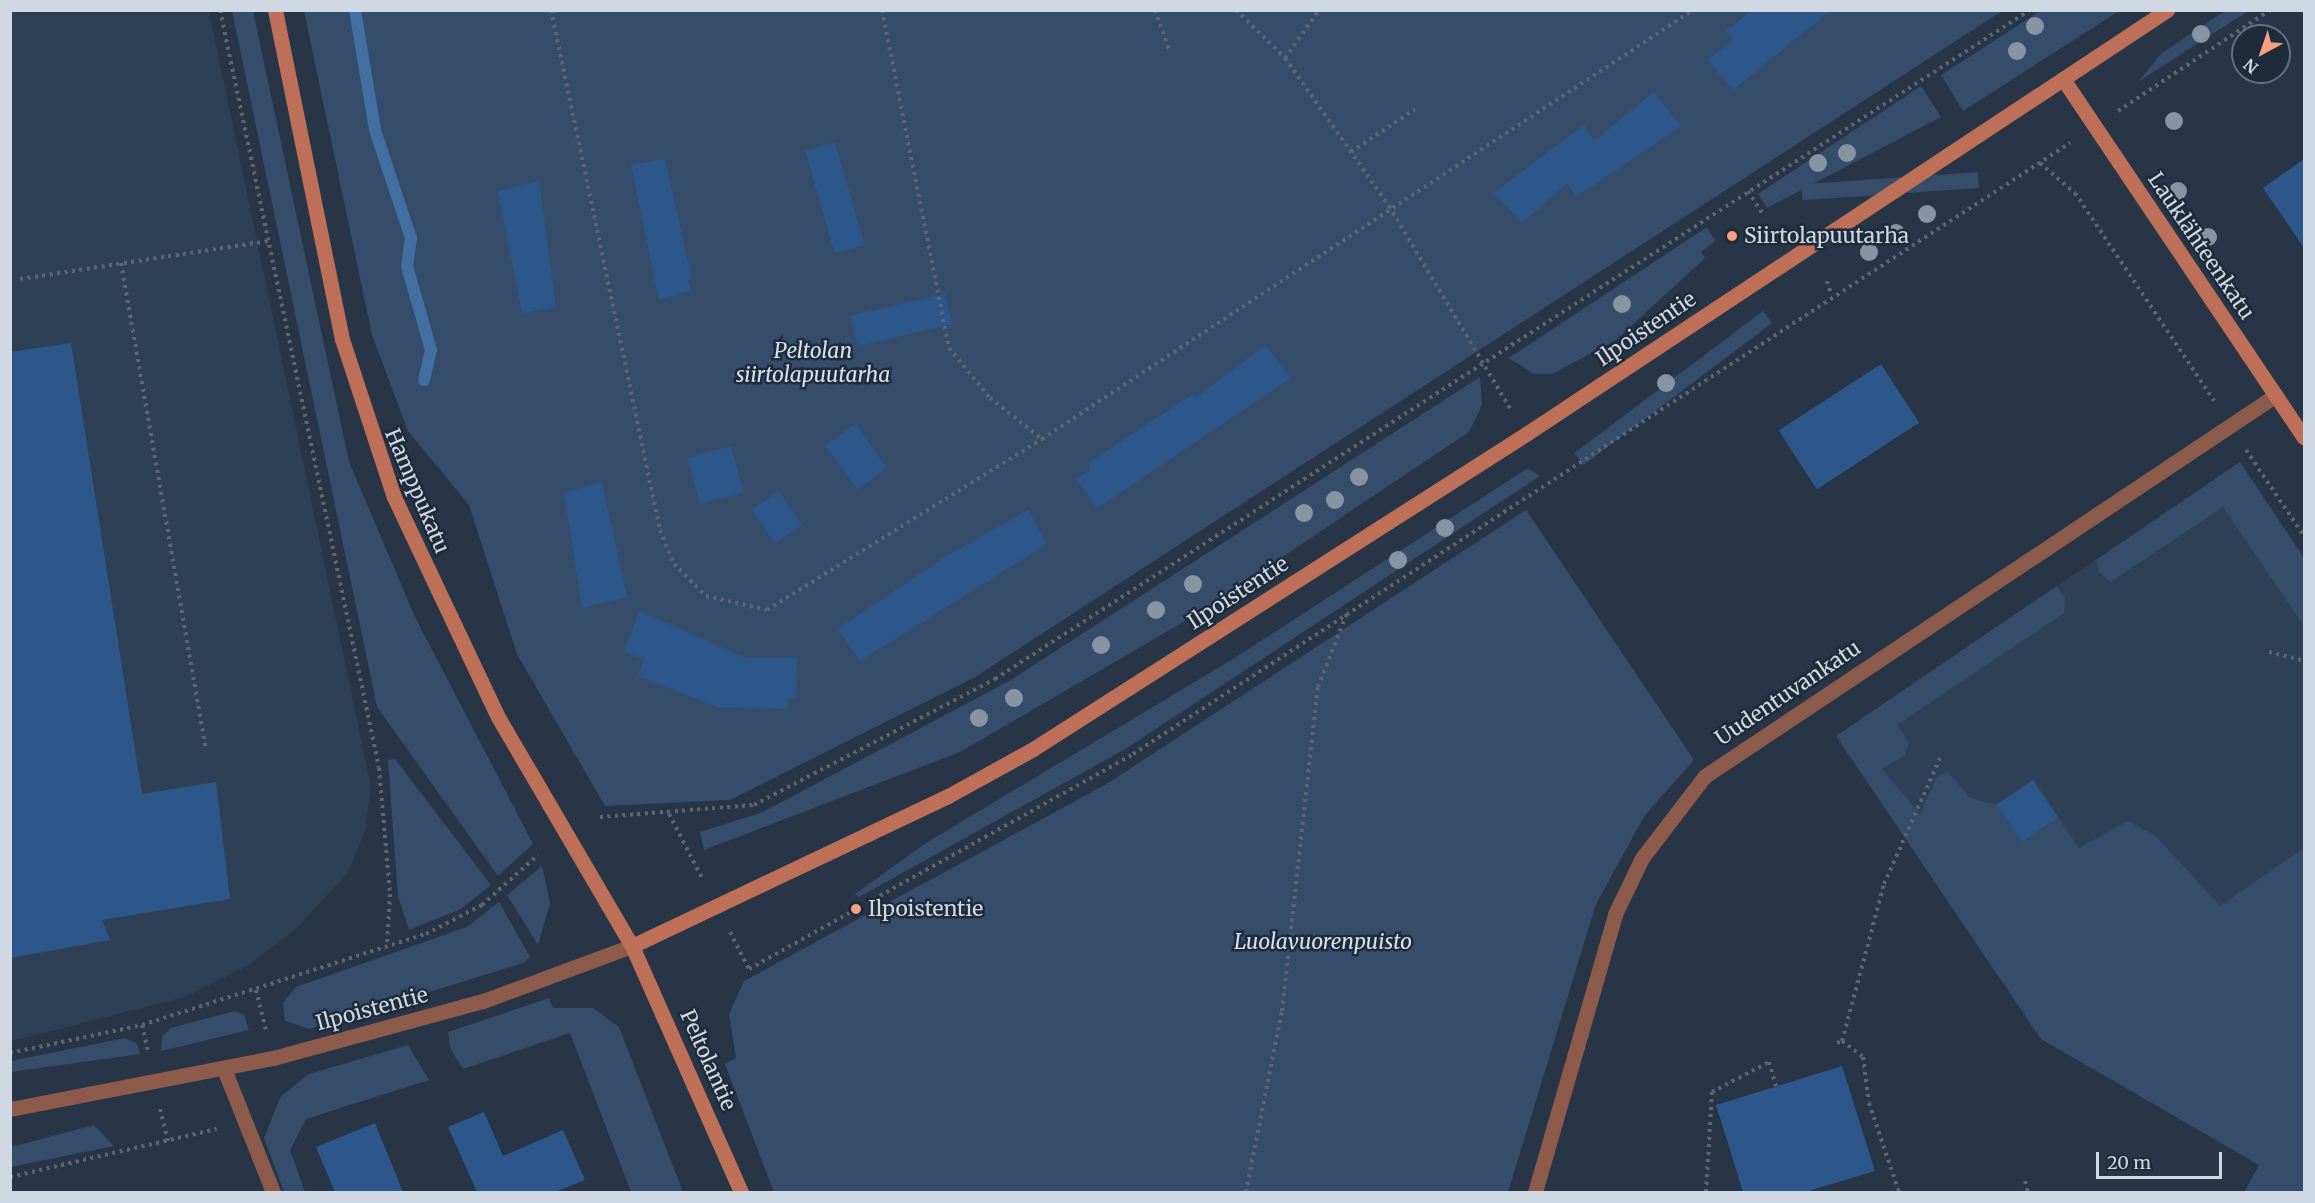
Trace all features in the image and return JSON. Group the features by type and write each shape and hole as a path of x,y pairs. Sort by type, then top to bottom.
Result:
{"street":[{"name":"Hamppukatu","path":"275,10 342,339 390,486 498,717 633,946"},
{"name":"Ilpoistentie","path":"10,1109 273,1058 483,1001 633,946 948,796 1034,748 1526,434 2167,10"},
{"name":"Lauklähteenkatu","path":"2063,79 2304,438"},
{"name":"Uudentuvankatu","path":"1536,1192 1615,914 1642,858 1705,776 2276,395"},
{"name":"Peltolantie","path":"633,946 741,1192"},
{"path":"224,1069 243,1123 273,1192"}],"path":[{"path":"220,10 379,768 390,894 387,946"},
{"path":"551,10 660,530 674,564 705,596 767,610 1042,439 1389,206 1693,10"},
{"path":"882,10 949,348 990,398 1042,439"},
{"path":"1155,10 1170,52"},
{"path":"1236,10 1285,58 1389,206 1526,434"},
{"path":"1285,58 1319,10"},
{"path":"600,817 754,805 995,680 1482,362 2030,10"},
{"path":"2144,94 2270,10"},
{"path":"1351,152 1415,109"},
{"path":"749,969 1132,754 1349,609 1831,294 2040,163 2074,193 2212,399"},
{"path":"1748,191 1764,216"},
{"path":"20,279 269,241"},
{"path":"121,263 206,750"},
{"path":"1827,281 1831,294"},
{"path":"2245,448 2304,536"},
{"path":"1246,1192 1282,1011 1318,687 1349,609"},
{"path":"2270,652 2304,661"},
{"path":"1899,1192 1869,1103 1863,1057 1840,1042 1884,884 1940,758"},
{"path":"10,1053 142,1024 256,990 456,921 538,855"},
{"path":"256,990 273,1058"},
{"path":"1706,1192 1708,1100 1712,1092 1769,1062 1776,1086"},
{"path":"10,1177 243,1123"},
{"path":"2025,1181 2028,1192"}],"shaded area":[{"path":"10,11 209,11 371,787 365,831 348,872 297,928 247,966 185,997 11,1041"},
{"path":"2240,462 2304,558 2304,1088 2041,1039 1836,736"}],"green space":[{"path":"232,11 253,11 349,462 416,619 533,844 498,876 377,707"},
{"name":"Peltolan siirtolapuutarha","path":"304,11 2002,11 975,677 730,800 605,806 517,654 469,505 408,431 372,335"},
{"path":"2040,11 2119,11 1963,111 1941,75"},
{"path":"2225,11 2248,11 2138,82 2162,53"},
{"path":"1921,86 1941,117 1767,208 1758,194"},
{"path":"1978,172 1979,188 1803,200 1801,184"},
{"path":"1707,227 1715,241 1701,252 1705,258 1616,340 1552,374 1534,374 1509,358"},
{"path":"1763,311 1772,323 1584,465 1575,453"},
{"path":"1480,377 1482,405 1469,432 1197,614 960,752 704,850 700,832 763,812 1009,681"},
{"path":"2240,462 2304,558 2304,626 2223,507 2110,582 2099,572 2096,560"},
{"path":"1528,468 1540,476 1127,748 859,897 855,894 926,843 1233,659"},
{"name":"Luolavuorenpuisto","path":"1526,510 1694,760 1645,815 1596,904 1508,1192 774,1192 725,1064 736,1058 729,1014 744,981 1105,785"},
{"path":"2057,586 2065,598 2064,613 1897,725 1909,743 1905,755 1882,769 1920,814 1936,778 1948,771 1970,798 1997,805 2022,841 2058,817 2079,848 2128,821 2155,835 2220,906 2304,848 2304,1192 2244,1192 2259,1165 2041,1039 1836,736"},
{"path":"395,759 491,885 461,909 409,930 398,896 388,760"},
{"path":"542,866 550,903 538,945 507,895"},
{"path":"499,902 530,957 523,963 310,1029 285,1021 283,1003 296,987 467,927"},
{"path":"549,998 553,1008 593,1008 619,1027 683,1192 631,1192 570,1033 463,1069 450,1048 448,1032"},
{"path":"235,1011 244,1015 249,1030 161,1051 162,1037 171,1028"},
{"path":"125,1038 137,1044 140,1054 11,1072 11,1061"},
{"path":"408,1045 429,1080 306,1119 290,1150 305,1192 284,1192 264,1138 281,1096 309,1074"},
{"path":"94,1125 114,1146 11,1167 11,1147"}],"building":[{"path":"1752,10 1831,10 1733,90 1708,60 1733,40 1726,31"},
{"path":"1654,92 1681,126 1576,197 1567,183 1522,223 1494,193 1584,125 1594,141"},
{"path":"835,142 864,245 835,253 805,151"},
{"path":"665,159 692,279 688,280 691,291 659,300 631,165"},
{"path":"2304,159 2304,248 2263,188"},
{"path":"539,181 556,307 522,313 498,191"},
{"path":"945,294 952,324 857,346 850,316"},
{"path":"71,343 142,794 216,782 230,899 102,920 110,940 10,958 10,352"},
{"path":"1266,345 1291,378 1097,508 1077,479 1091,469 1088,463 1193,394 1195,398"},
{"path":"1881,364 1919,423 1817,489 1779,430"},
{"path":"856,424 887,468 857,489 826,445"},
{"path":"731,446 743,492 700,504 688,458"},
{"path":"602,482 627,597 582,608 564,493"},
{"path":"779,491 802,525 775,543 752,509"},
{"path":"1028,510 1047,544 860,661 838,629 945,557"},
{"path":"639,611 746,658 797,658 796,699 788,698 788,709 717,707 638,676 644,659 624,652"},
{"path":"2033,780 2058,817 2022,842 1997,805"},
{"path":"1842,1066 1875,1171 1805,1192 1743,1192 1716,1105"},
{"path":"484,1112 503,1156 563,1130 585,1180 555,1192 477,1192 448,1127"},
{"path":"375,1123 403,1192 335,1192 316,1147"}],"waterway":[{"path":"355,10 375,130 411,238 407,266 431,350 424,380"}],"place":[{"name":"Siirtolapuutarha","path":"1732,236"},
{"name":"Ilpoistentie","path":"856,909"}]}
